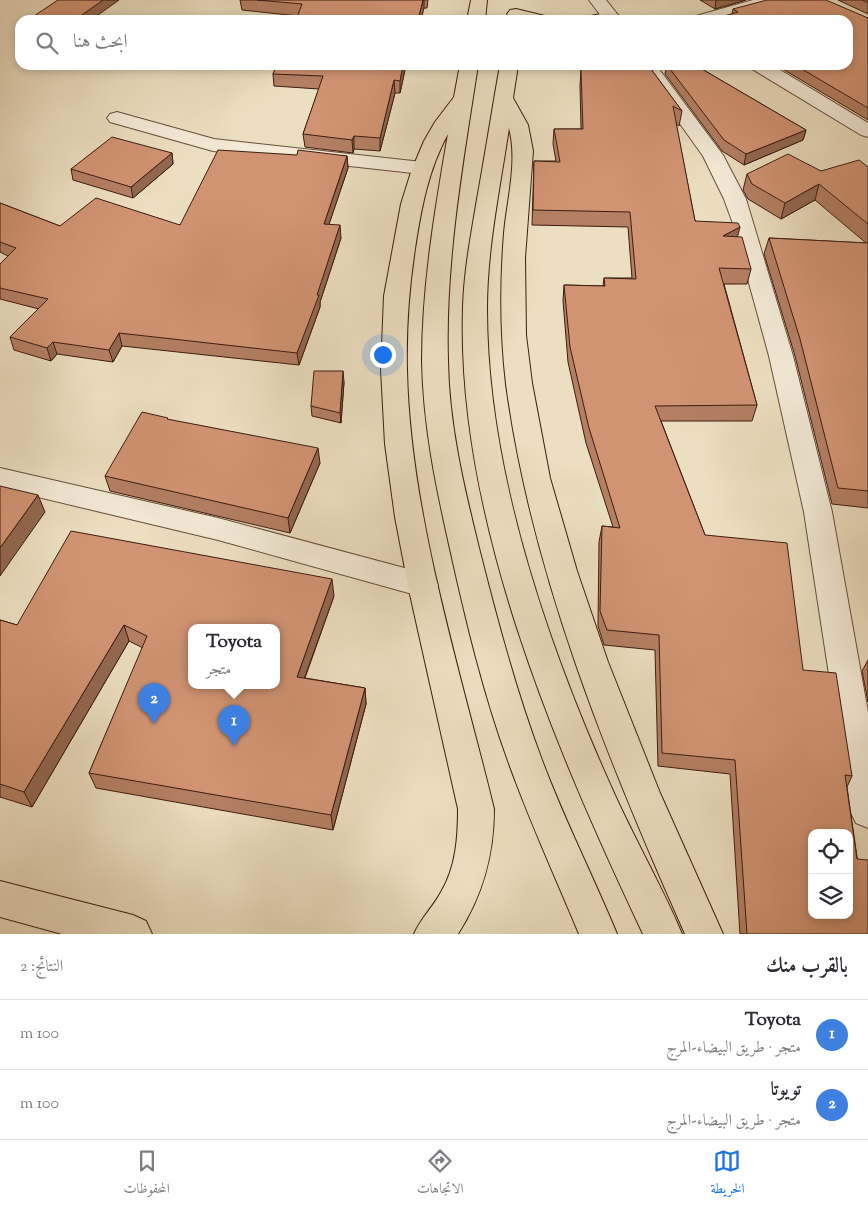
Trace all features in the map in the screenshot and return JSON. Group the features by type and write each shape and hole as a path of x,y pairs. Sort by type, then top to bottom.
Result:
{"main road":[{"path":"477,15 479,0"},
{"path":"468,70 440,257 436,307 435,363 440,425 450,492 493,662 536,787 598,934"},
{"path":"508,70 479,259 475,307 476,360 482,419 493,484 536,636 569,726 612,828 663,934"},
{"path":"433,934 459,898 470,868 476,838 476,809 410,530 394,401 392,347 395,298 402,246 422,168 427,152 442,124 464,98"},
{"path":"504,98 513,112 522,142 512,278 514,325 522,398 535,470 556,549 584,640 628,756 704,934"},
{"path":"0,899 133,934"}],"street":[{"path":"597,0 605,15"},
{"path":"720,15 772,0"},
{"path":"652,70 713,155 735,199 743,221 781,356 818,512 868,811"},
{"path":"767,70 868,131"},
{"path":"117,118 212,145 422,168"},
{"path":"0,478 218,529 422,586"}],"building":[{"path":"58,0 103,0 82,15 36,15"},
{"path":"257,0 423,0 419,15 298,15 302,4"},
{"path":"767,0 826,0 868,18 868,108 803,70 853,70 853,15 728,15 738,12 733,9"},
{"path":"275,70 402,70 400,81 394,80 380,138 354,136 352,140 303,134 323,76 273,74"},
{"path":"581,70 652,70 682,111 673,106 695,221 738,223 740,227 723,236 742,237 751,269 719,268 757,405 655,406 705,535 787,543 803,670 836,673 852,776 845,775 853,829 808,829 808,919 853,919 853,831 857,859 868,860 868,934 747,934 735,760 662,753 659,635 607,630 600,611 602,526 620,528 589,428 570,347 564,285 605,286 604,278 636,279 630,212 533,210 534,161 560,162 554,129 583,129"},
{"path":"671,70 704,70 806,130 746,154 724,140"},
{"path":"112,137 172,153 131,187 71,169"},
{"path":"218,150 297,155 298,150 347,156 324,224 340,225 317,295 319,295 297,353 119,333 109,350 53,342 47,348 10,337 48,299 0,288 0,264 16,248 0,242 0,203 60,226 96,198 180,225"},
{"path":"788,154 821,171 859,160 868,167 868,224 819,184 785,203 752,184 747,174"},
{"path":"769,238 868,243 868,491 838,488 800,339"},
{"path":"314,371 343,371 340,413 311,406"},
{"path":"142,412 167,419 318,448 288,518 105,476"},
{"path":"0,486 38,495 0,548"},
{"path":"71,531 332,579 297,677 365,688 331,815 89,773 147,636 124,625 24,792 0,784 0,620 17,625"}],"place":[{"name":"تويوتا","path":"154,724"},
{"name":"Toyota","path":"234,746"}]}
